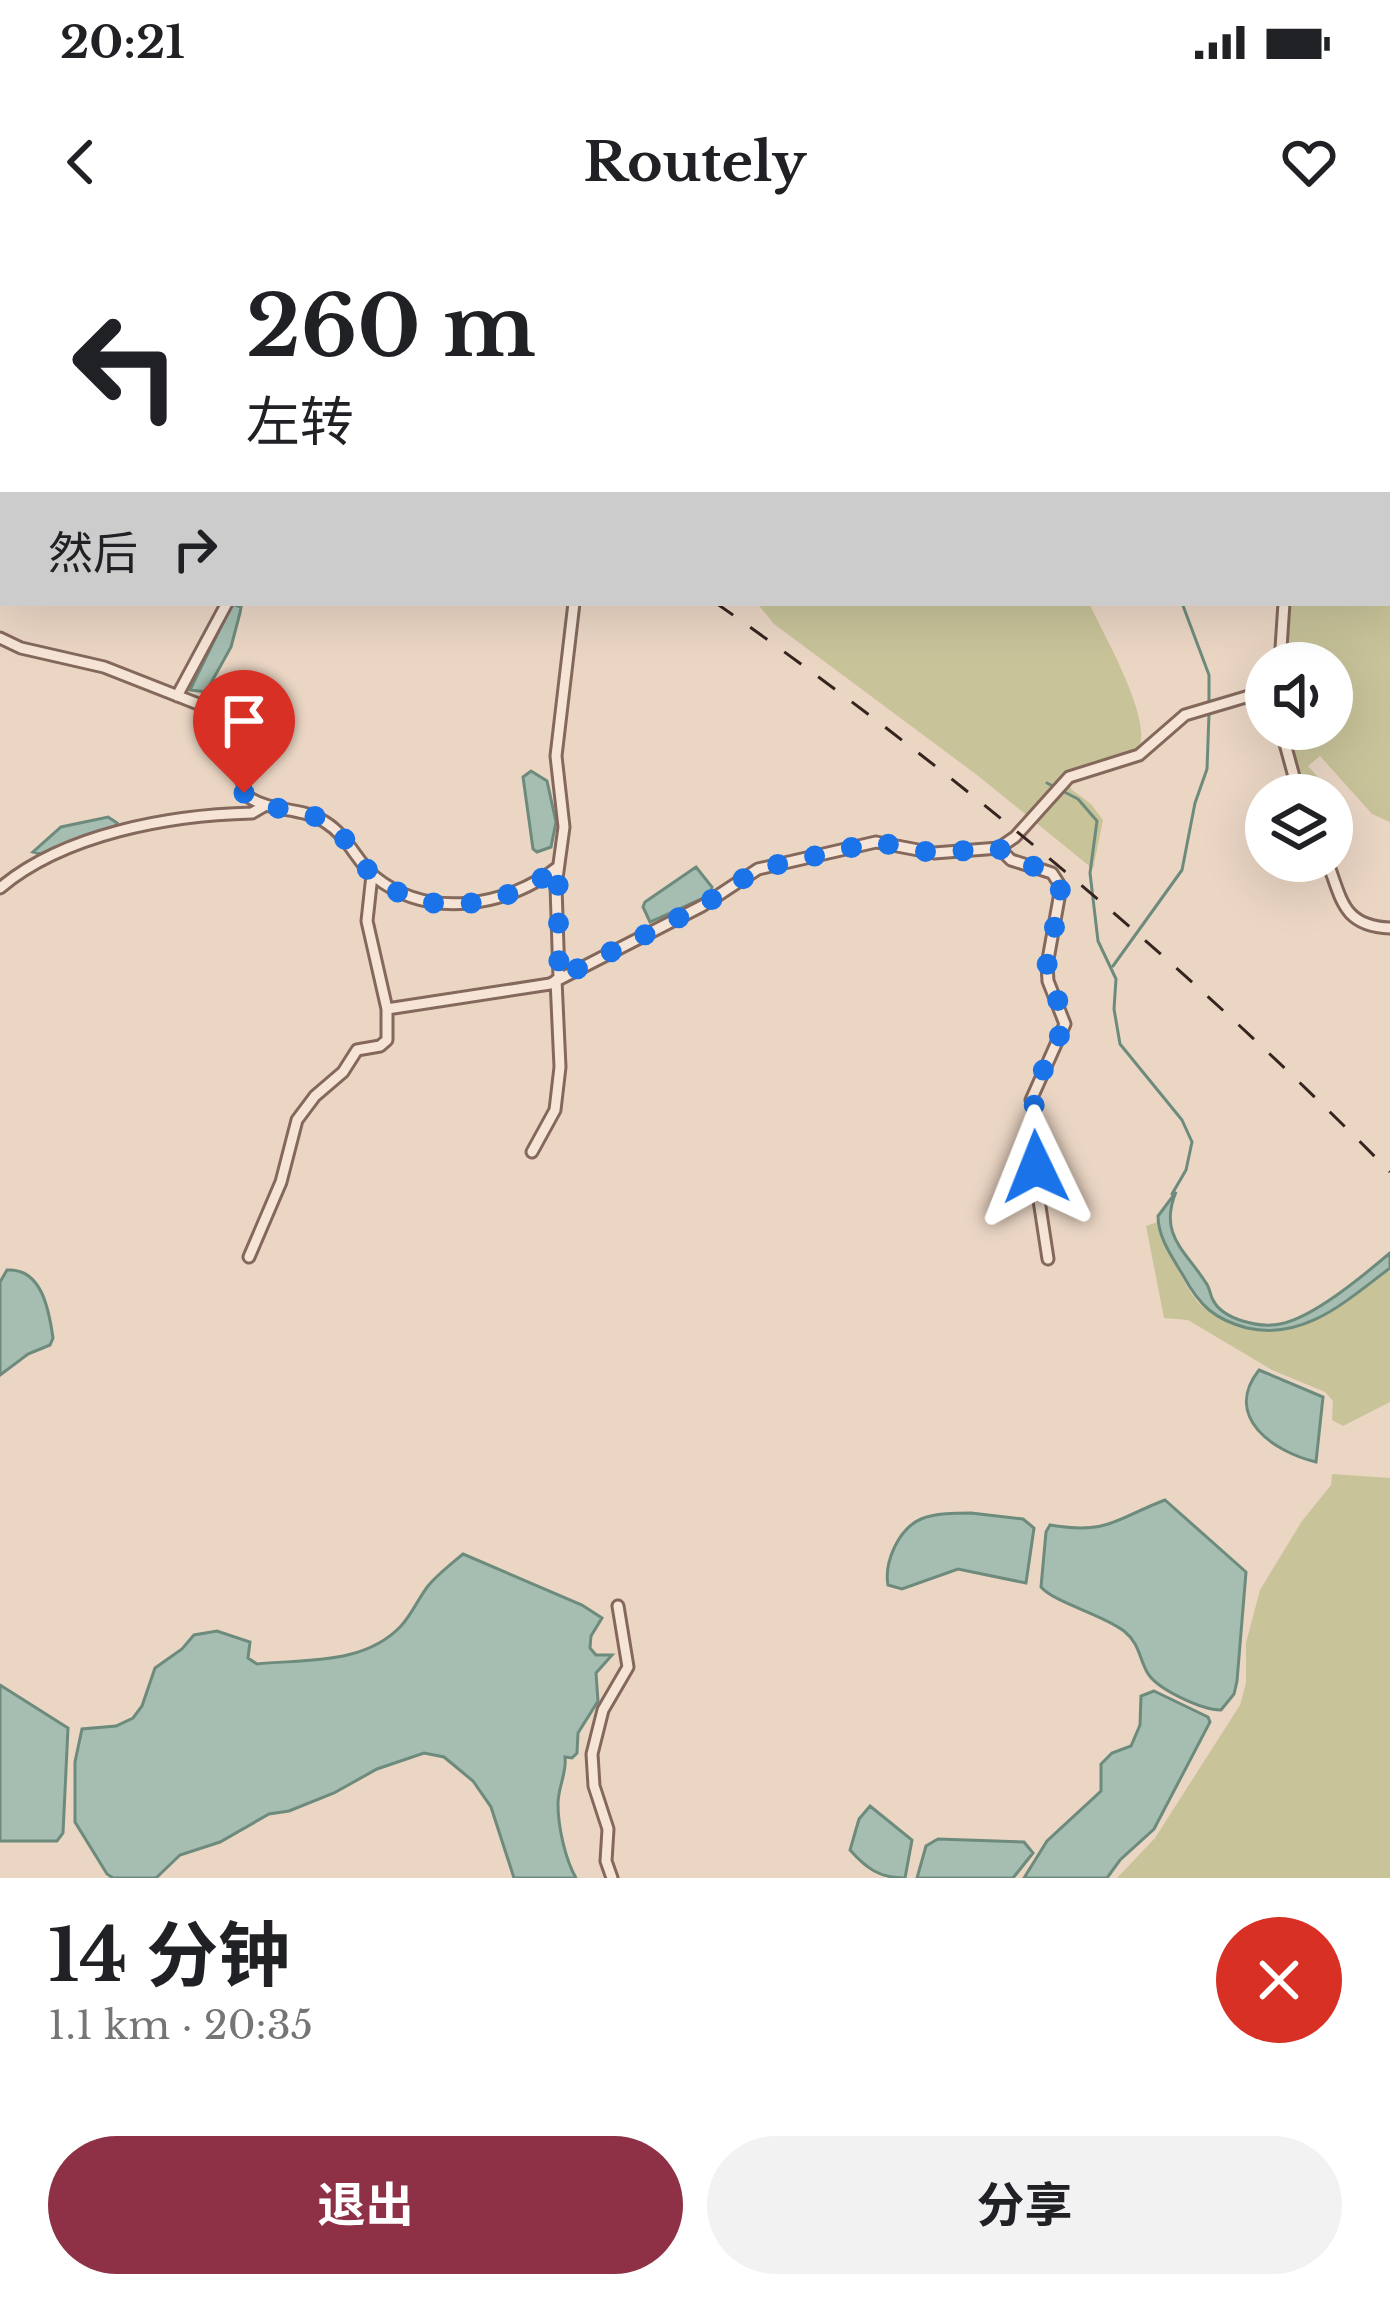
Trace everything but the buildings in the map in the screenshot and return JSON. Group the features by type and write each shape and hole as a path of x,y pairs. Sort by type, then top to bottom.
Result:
{"street":[{"path":"177,696 225,606"},
{"path":"532,1152 555,1110 560,1067 558,867 564,834 556,773 574,606"},
{"path":"1281,642 1284,606"},
{"path":"0,638 21,648 104,667 216,714 244,793 264,806 307,812 328,823 372,874 417,899 456,903 502,899 558,867"},
{"path":"387,1009 544,986 702,906 758,869 876,842 934,853 999,848 1016,837 1069,776 1139,755 1180,717 1245,697"},
{"path":"0,888 41,858 152,823 252,813 264,806"},
{"path":"999,848 1011,860 1052,873 1061,887 1047,965 1065,1024 1031,1100 1042,1145 1035,1174 1048,1258"},
{"path":"249,1257 281,1182 293,1126 357,1050 387,1040 387,1009 367,921 372,874"},
{"path":"1335,882 1348,914 1390,928"},
{"path":"612,1878 606,1861 608,1829 594,1786 592,1754 603,1710 628,1667 618,1606"}],"shaded area":[{"path":"231,606 241,607 231,647 206,692 190,690"},
{"path":"759,606 1090,606 1134,699 1141,737 1138,750 1068,774 1071,789 1103,820 1093,869 977,775 774,624"},
{"path":"1288,606 1390,606 1390,822 1372,814 1353,793 1353,774 1336,774 1320,756 1308,766 1315,774 1297,774 1292,750 1353,750 1353,642 1285,642"},
{"path":"531,771 547,781 556,822 551,847 537,852 523,777"},
{"path":"108,817 117,823 111,832 41,854 33,852 61,827"},
{"path":"696,867 712,887 710,895 650,922 645,902"},
{"path":"1176,1192 1170,1220 1177,1242 1218,1307 1243,1321 1272,1325 1293,1320 1338,1294 1390,1253 1390,1268 1306,1323 1268,1330 1235,1324 1202,1304 1163,1240 1158,1216"},
{"path":"1158,1222 1197,1301 1216,1316 1260,1330 1320,1318 1390,1268 1390,1402 1343,1426 1332,1420 1333,1401 1325,1392 1272,1370 1188,1320 1164,1318 1146,1226"},
{"path":"7,1270 19,1271 36,1283 53,1338 50,1345 28,1354 0,1375 0,1282"},
{"path":"1259,1370 1323,1397 1316,1462 1284,1450 1258,1430 1246,1403"},
{"path":"1332,1474 1390,1478 1390,1878 1117,1878 1155,1838 1240,1705 1246,1683 1246,1643 1260,1590 1302,1521 1331,1485"},
{"path":"1165,1500 1246,1572 1237,1681 1234,1694 1221,1710 1160,1685 1147,1672 1136,1645 1124,1631 1041,1587 1050,1525 1099,1526"},
{"path":"971,1513 1023,1519 1034,1528 1026,1583 958,1569 902,1589 888,1585 894,1548 906,1530 921,1519"},
{"path":"463,1554 602,1618 590,1648 596,1655 612,1655 596,1673 598,1701 578,1733 577,1753 565,1757 558,1798 563,1842 576,1878 514,1878 491,1807 473,1781 444,1757 424,1753 180,1855 156,1878 107,1874 75,1822 75,1762 82,1729 116,1726 133,1718 155,1668 194,1635 217,1631 250,1642 248,1658 257,1664 334,1658 370,1648 401,1626 428,1586"},
{"path":"0,1685 68,1728 63,1833 57,1841 0,1841"},
{"path":"1154,1691 1210,1722 1154,1829 1107,1878 1024,1878 1047,1841 1101,1791 1101,1764 1112,1753 1131,1746 1140,1725 1141,1696"},
{"path":"870,1806 912,1840 905,1878 874,1871 850,1850 859,1819"},
{"path":"938,1839 1024,1842 1033,1853 1013,1878 917,1878 926,1846"}],"waterway":[{"path":"1183,606 1209,675 1209,704"},
{"path":"1113,966 1182,870 1207,769 1209,714"},
{"path":"1047,783 1078,799 1097,821 1090,873 1098,941 1116,979 1114,1009 1120,1044 1182,1120 1192,1142 1186,1170 1172,1194"}],"railway":[{"path":"720,606 894,734 1066,872 1232,1018 1390,1172"}],"route":[{"path":"244,793 264,806 307,812 328,823 380,881 417,899 495,901 529,887 558,867 559,978 702,906 748,872 876,842 934,853 999,848 1011,860 1052,873 1061,894 1047,974 1065,1024 1032,1094 1042,1145 1036,1167"}]}
